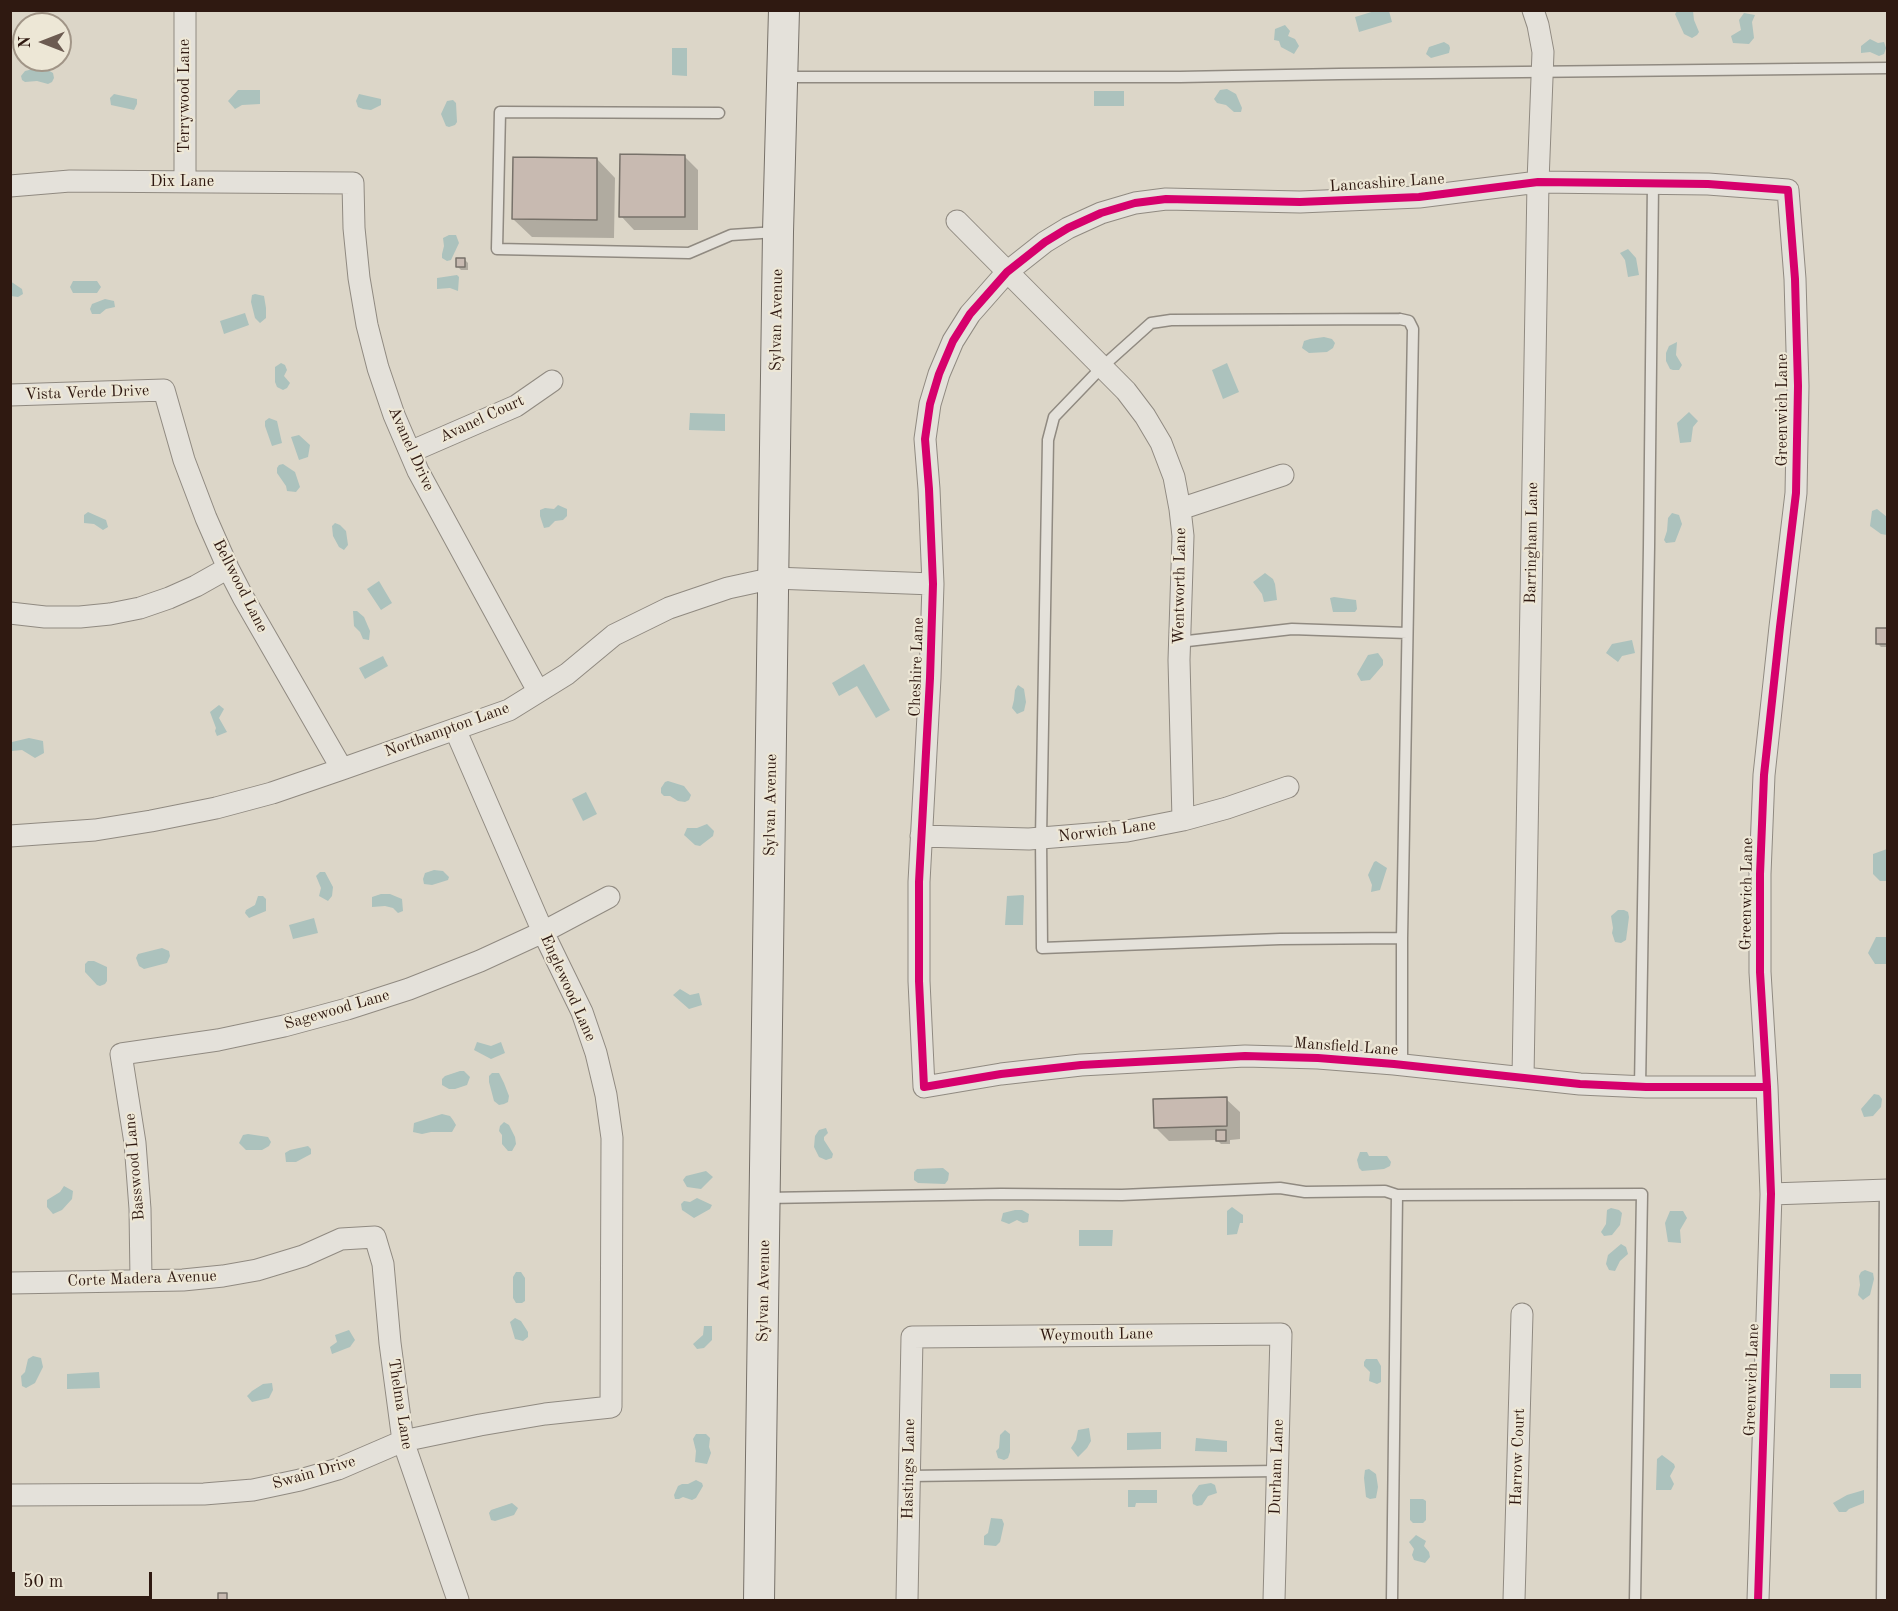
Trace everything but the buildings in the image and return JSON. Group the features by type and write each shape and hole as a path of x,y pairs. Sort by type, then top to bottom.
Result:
{"main road":[{"name":"Sylvan Avenue","path":"759,1600 778,232 784,10"}],"street":[{"name":"Terrywood Lane","path":"185,10 185,182"},
{"name":"Barringham Lane","path":"1523,1078 1538,182 1543,52 1533,10"},
{"name":"Dix Lane","path":"10,186 70,181 353,183"},
{"name":"Lancashire Lane","path":"1007,272 1045,242 1068,228 1101,213 1135,203 1166,199 1300,202 1419,197 1538,182 1708,184 1788,190"},
{"name":"Avanel Drive","path":"353,183 358,268 368,326 378,368 394,415 410,452 538,691"},
{"name":"Greenwich Lane","path":"1758,1600 1771,1194 1760,972 1761,852 1764,775 1796,493 1798,374 1795,279 1788,190"},
{"name":"Wentworth Lane","path":"957,222 1126,391 1145,416 1161,443 1174,477 1183,536 1179,642 1183,820"},
{"name":"Cheshire Lane","path":"924,1087 919,981 921,836 933,584 925,439 930,404 939,374 953,341 970,314 1007,272"},
{"name":"Avanel Court","path":"410,452 516,406 552,381"},
{"name":"Vista Verde Drive","path":"10,395 164,390"},
{"name":"Bellwood Lane","path":"164,390 184,460 228,568 342,769"},
{"path":"1180,509 1283,475"},
{"path":"10,613 45,617 80,617 120,612 169,598 228,568"},
{"name":"Northampton Lane","path":"10,836 85,831 162,819 272,793 342,769 509,710 567,674 614,635 669,608 728,588 774,578 933,584"},
{"name":"Englewood Lane","path":"455,729 543,932 582,1012 596,1053 606,1095 612,1138 611,1407"},
{"name":"Norwich Lane","path":"921,836 1041,838 1127,831 1183,820 1227,808 1288,787"},
{"name":"Sagewood Lane","path":"121,1054 218,1040 284,1026 347,1009 409,989 480,961 543,932 609,897"},
{"name":"Basswood Lane","path":"121,1054 135,1143 140,1209 141,1280"},
{"name":"Mansfield Lane","path":"924,1087 1000,1074 1081,1065 1234,1056 1318,1058 1580,1084 1767,1087"},
{"path":"1771,1194 1886,1190"},
{"name":"Corte Madera Avenue","path":"10,1282 183,1280 223,1276 257,1270 340,1239 375,1237"},
{"name":"Thelma Lane","path":"375,1237 383,1264 390,1343 403,1441 458,1600"},
{"name":"Harrow Court","path":"1514,1600 1522,1314"},
{"name":"Weymouth Lane","path":"912,1337 1281,1334"},
{"name":"Durham Lane","path":"1274,1600 1281,1334"},
{"name":"Hastings Lane","path":"907,1600 912,1337"},
{"name":"Swain Drive","path":"10,1495 204,1494 253,1490 338,1469 403,1441 502,1421 611,1407"}],"lane":[{"path":"782,77 1180,77 1887,68"},
{"path":"719,113 500,112 497,249 689,253 730,235 778,232"},
{"path":"1640,1086 1653,183"},
{"path":"1402,938 1280,939 1042,948 1041,838 1048,440 1054,417 1102,367 1151,323 1171,320 1408,321 1413,329 1402,938 1402,1065"},
{"path":"1179,642 1292,629 1407,633"},
{"path":"765,1198 1002,1194 1122,1195 1280,1188 1305,1192 1385,1191 1397,1195 1642,1194 1635,1600"},
{"path":"1882,1600 1886,1190"},
{"path":"1392,1600 1397,1195"},
{"path":"909,1476 1277,1471"}],"water":[{"path":"1378,10 1389,11 1392,22 1359,32 1355,17"},
{"path":"1678,10 1693,11 1699,32 1697,35 1692,38 1684,34 1675,14"},
{"path":"1744,13 1755,15 1752,22 1754,38 1749,44 1733,43 1731,36 1741,30 1739,20"},
{"path":"1285,25 1290,31 1288,36 1295,39 1299,46 1294,54 1281,47 1279,41 1274,40 1275,29"},
{"path":"1870,39 1878,43 1884,42 1886,48 1884,54 1879,56 1870,52 1861,53 1861,46"},
{"path":"1444,42 1449,45 1449,53 1431,58 1426,54 1429,47"},
{"path":"672,48 687,48 687,76 672,75"},
{"path":"24,72 51,72 54,78 48,84 37,81 25,82 21,76"},
{"path":"1227,89 1236,94 1242,108 1241,112 1234,112 1214,99 1220,90"},
{"path":"238,90 260,90 260,104 242,105 235,109 228,101"},
{"path":"1094,91 1124,91 1124,106 1094,106"},
{"path":"114,94 137,99 134,110 111,105 110,98"},
{"path":"359,94 381,99 381,105 371,110 358,107 356,101"},
{"path":"453,100 456,103 457,122 449,127 446,126 441,114 447,101"},
{"path":"456,235 459,243 451,260 447,261 442,258 443,238"},
{"path":"1628,249 1636,258 1639,275 1628,277 1625,260 1620,253"},
{"path":"457,275 459,277 458,291 450,288 437,289 437,278"},
{"path":"10,281 22,289 23,294 18,297 11,296"},
{"path":"73,281 97,281 101,287 97,293 73,293 70,287"},
{"path":"252,295 264,296 266,318 260,323 255,318 251,302"},
{"path":"105,299 114,301 115,307 106,309 100,314 92,314 90,309 92,304"},
{"path":"245,313 249,325 224,334 220,321"},
{"path":"1324,337 1332,339 1335,343 1333,348 1327,352 1309,353 1302,348 1304,341"},
{"path":"1677,342 1676,355 1682,365 1679,370 1673,370 1666,361 1666,353 1669,346"},
{"path":"281,363 285,365 287,370 284,376 290,383 283,390 277,387 275,382 275,367"},
{"path":"1227,363 1239,392 1223,399 1212,370"},
{"path":"1689,412 1698,421 1693,427 1691,442 1680,443 1677,423"},
{"path":"690,413 725,414 725,431 689,430"},
{"path":"269,418 277,421 282,443 272,446 265,426 265,421"},
{"path":"299,435 310,445 308,457 299,460 291,437"},
{"path":"283,464 295,472 300,487 296,492 287,491 277,473 279,465"},
{"path":"558,505 567,509 567,516 544,528 540,510 554,509"},
{"path":"1877,509 1887,517 1887,535 1881,534 1870,526 1872,511"},
{"path":"88,512 106,520 108,527 103,530 94,524 84,523 84,515"},
{"path":"1672,513 1679,515 1682,524 1675,542 1666,543 1664,540 1668,518"},
{"path":"335,523 346,531 348,545 344,550 339,547 333,536 332,526"},
{"path":"1265,573 1273,579 1277,600 1264,602 1262,594 1253,582"},
{"path":"379,581 392,603 381,610 367,589"},
{"path":"1330,598 1356,600 1357,609 1355,612 1333,612"},
{"path":"353,611 357,611 364,617 370,631 369,640 363,639 354,626"},
{"path":"1632,640 1635,653 1622,656 1618,662 1606,653 1612,644"},
{"path":"1378,653 1383,660 1383,665 1370,680 1361,681 1357,674 1368,655"},
{"path":"383,656 388,666 365,679 359,668"},
{"path":"864,664 890,710 876,718 857,686 839,696 832,683"},
{"path":"1018,685 1024,689 1026,702 1024,711 1017,714 1012,708"},
{"path":"219,705 224,709 219,718 227,732 217,736 210,712"},
{"path":"29,738 43,741 44,753 35,758 22,750 12,751 12,742"},
{"path":"668,781 684,786 691,795 689,800 678,801 670,796 664,796 661,788"},
{"path":"586,792 597,814 583,821 572,799"},
{"path":"707,824 714,831 713,836 700,846 695,845 684,835 687,828 697,828"},
{"path":"1887,849 1887,881 1880,881 1873,874 1873,854"},
{"path":"1376,861 1387,868 1380,890 1371,892 1372,885 1368,875"},
{"path":"434,870 443,871 449,877 448,880 432,885 424,884 425,873"},
{"path":"320,872 325,872 333,887 332,896 328,901 319,896 321,888 316,876"},
{"path":"390,894 402,899 403,911 398,913 393,908 385,906 372,907 372,897"},
{"path":"1023,895 1023,925 1005,925 1007,896"},
{"path":"258,896 266,899 266,911 249,918 245,913 246,910 255,905"},
{"path":"1618,910 1628,912 1629,917 1626,940 1621,943 1615,942 1612,933 1611,916"},
{"path":"314,918 318,933 293,939 289,925"},
{"path":"1876,937 1886,937 1886,964 1875,964 1868,953"},
{"path":"162,948 169,951 170,956 167,963 144,969 139,966 136,958 138,954"},
{"path":"88,961 94,961 107,967 105,984 97,985 85,972 85,964"},
{"path":"680,989 690,995 699,993 702,1005 689,1009 673,995"},
{"path":"477,1042 491,1046 501,1042 505,1053 491,1059 474,1050"},
{"path":"464,1071 470,1077 467,1085 449,1089 442,1085 442,1079 445,1076"},
{"path":"492,1073 499,1073 504,1083 509,1096 508,1102 504,1104 499,1105 494,1101 489,1082 489,1076"},
{"path":"1874,1094 1879,1095 1882,1099 1881,1107 1873,1116 1864,1117 1861,1109"},
{"path":"442,1114 450,1116 456,1125 452,1132 422,1134 413,1132 414,1123"},
{"path":"504,1122 509,1125 515,1137 516,1144 512,1151 508,1151 502,1144 502,1135 499,1131"},
{"path":"826,1128 828,1133 824,1140 833,1154 832,1158 826,1160 819,1157 814,1147 815,1136 819,1130"},
{"path":"243,1135 268,1137 271,1142 262,1150 246,1150 239,1143"},
{"path":"308,1146 311,1154 296,1162 286,1162 285,1153"},
{"path":"1360,1152 1367,1152 1369,1156 1387,1156 1391,1162 1390,1166 1384,1169 1362,1171 1357,1160"},
{"path":"943,1168 949,1173 945,1184 918,1183 914,1180 914,1172 917,1169"},
{"path":"706,1171 713,1177 701,1189 687,1187 683,1180 686,1176"},
{"path":"64,1186 73,1191 72,1199 62,1210 53,1214 47,1207 47,1200 60,1192"},
{"path":"697,1198 712,1205 710,1209 694,1218 682,1210 681,1204"},
{"path":"1232,1207 1243,1215 1243,1223 1240,1223 1237,1234 1227,1235 1227,1211"},
{"path":"1611,1208 1622,1213 1620,1225 1612,1235 1604,1236 1601,1232 1606,1224 1607,1210"},
{"path":"1022,1210 1029,1214 1028,1222 1023,1223 1017,1220 1009,1224 1001,1221 1003,1213"},
{"path":"1670,1211 1683,1211 1687,1218 1680,1230 1681,1243 1668,1242 1665,1223"},
{"path":"1079,1230 1113,1230 1112,1246 1079,1246"},
{"path":"1621,1244 1626,1247 1628,1254 1620,1261 1615,1271 1609,1270 1606,1264 1608,1255"},
{"path":"1865,1270 1873,1273 1874,1279 1870,1295 1863,1300 1858,1295 1859,1276"},
{"path":"516,1272 521,1272 525,1278 525,1301 522,1303 516,1303 513,1298 513,1277"},
{"path":"515,1318 521,1321 528,1332 528,1337 523,1341 515,1339 510,1322"},
{"path":"704,1326 712,1326 712,1340 704,1348 697,1349 693,1344 703,1335"},
{"path":"349,1330 355,1340 350,1347 332,1354 330,1347 337,1342 335,1335"},
{"path":"33,1356 41,1358 43,1367 35,1383 26,1388 22,1386 21,1376 25,1372 28,1359"},
{"path":"1366,1359 1377,1359 1381,1366 1381,1382 1377,1384 1369,1381 1370,1372 1364,1366"},
{"path":"99,1372 100,1388 67,1389 67,1374"},
{"path":"1830,1374 1861,1374 1861,1388 1830,1388"},
{"path":"272,1383 273,1390 269,1398 252,1402 247,1396 263,1384"},
{"path":"1089,1428 1091,1441 1078,1457 1071,1448 1078,1430"},
{"path":"1005,1430 1010,1434 1010,1452 1008,1458 1004,1460 998,1458 996,1451 999,1448 1000,1435"},
{"path":"1161,1432 1161,1449 1127,1450 1127,1433"},
{"path":"696,1434 706,1434 710,1438 711,1453 707,1464 695,1462 696,1451 693,1439"},
{"path":"1196,1438 1227,1441 1227,1452 1195,1451"},
{"path":"1662,1455 1675,1467 1670,1476 1674,1484 1671,1490 1656,1490 1657,1459"},
{"path":"1369,1469 1376,1474 1378,1487 1376,1498 1370,1499 1366,1497 1364,1478 1365,1470"},
{"path":"696,1480 703,1486 696,1498 692,1500 683,1497 675,1499 674,1495 678,1486"},
{"path":"1211,1483 1215,1485 1217,1493 1208,1496 1202,1505 1193,1504 1192,1495 1199,1485"},
{"path":"1128,1490 1157,1490 1157,1503 1136,1503 1135,1507 1128,1507"},
{"path":"1864,1490 1864,1503 1846,1512 1839,1512 1833,1503 1847,1495"},
{"path":"1410,1499 1426,1501 1426,1520 1423,1523 1413,1523 1410,1520"},
{"path":"512,1503 518,1508 514,1515 495,1521 491,1520 489,1513 491,1510"},
{"path":"991,1518 1002,1519 1004,1524 1000,1542 996,1546 984,1545 984,1536 988,1533"},
{"path":"1416,1535 1426,1541 1424,1546 1430,1557 1425,1563 1414,1560 1412,1555 1414,1549 1409,1542"}],"cycle path":[{"path":"1758,1600 1771,1194 1767,1087 1760,972 1760,874 1764,775 1796,493 1798,386 1795,279 1788,190 1708,184 1538,182 1419,197 1300,202 1166,199 1135,203 1101,213 1068,228 1045,242 1007,272 970,314 953,341 939,374 930,404 925,439 933,584 919,882 919,981 924,1087 1001,1074 1081,1065 1245,1056 1318,1058 1394,1064 1580,1084 1646,1087 1767,1087"}]}
